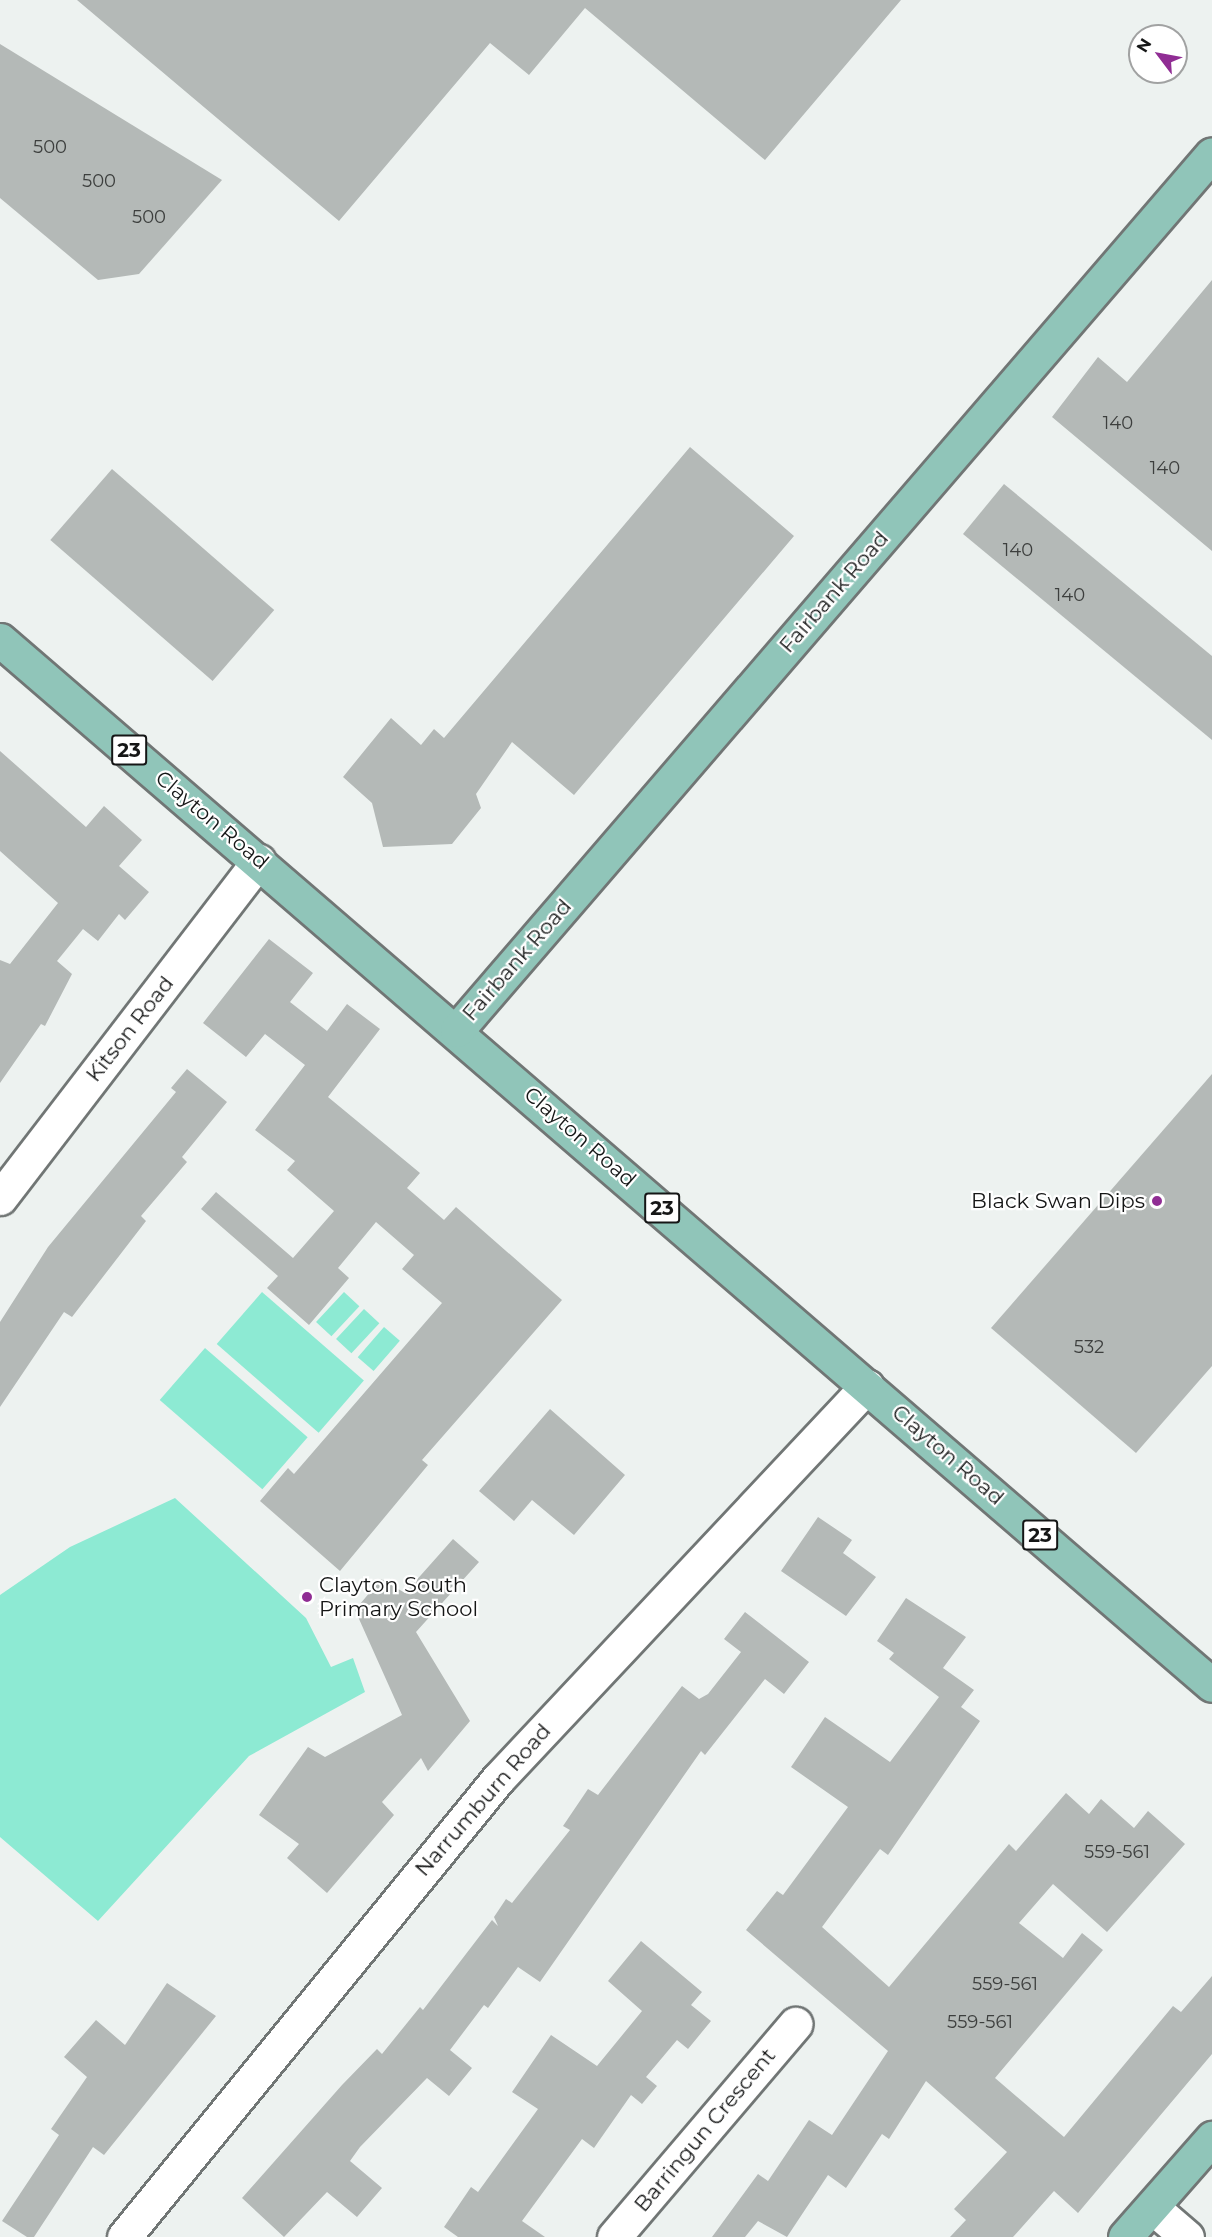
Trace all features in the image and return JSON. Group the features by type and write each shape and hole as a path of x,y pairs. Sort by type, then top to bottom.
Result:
{"main road":[{"name":"Fairbank Road","path":"457,1030 1212,154"},
{"name":"Clayton Road","path":"0,640 457,1030 1212,1685"},
{"path":"1125,2237 1212,2138"}],"street":[{"name":"Kitson Road","path":"0,1197 259,861"},
{"name":"Narrumburn Road","path":"124,2237 498,1779 867,1386"},
{"name":"Barringun Crescent","path":"614,2237 795,2024"},
{"path":"1152,2207 1187,2237"}],"green space":[{"path":"262,1292 364,1381 319,1433 217,1344"},
{"path":"344,1292 359,1306 331,1336 316,1322"},
{"path":"364,1309 379,1323 351,1353 336,1339"},
{"path":"384,1327 400,1341 374,1371 358,1357"},
{"path":"205,1348 308,1437 262,1489 160,1400"},
{"path":"175,1498 306,1618 331,1667 353,1658 365,1692 249,1756 98,1921 0,1837 0,1595 70,1547"}],"building":[{"path":"77,0 901,0 765,160 585,8 529,75 490,43 339,221"},
{"path":"0,44 222,180 139,274 98,280 0,198"},
{"path":"1212,280 1212,551 1052,417 1098,357 1127,382"},
{"path":"690,447 794,536 574,795 512,742 476,794 481,808 452,844 383,847 372,803 343,777 391,718 421,745 434,729 444,738"},
{"path":"112,469 274,610 213,681 50,540"},
{"path":"1004,484 1212,656 1212,740 963,534"},
{"path":"0,751 86,827 104,806 142,840 119,866 149,892 125,920 119,914 98,941 83,929 57,961 72,974 45,1026 41,1024 0,1083 0,960 10,964 58,903 0,851"},
{"path":"269,939 313,973 290,1002 327,1031 347,1004 380,1029 328,1097 420,1173 407,1188 444,1220 456,1207 562,1300 422,1460 428,1465 340,1571 260,1501 288,1468 294,1474 442,1303 402,1269 414,1255 376,1222 338,1268 349,1278 309,1325 267,1288 278,1276 201,1209 216,1192 293,1258 334,1211 287,1170 295,1161 255,1130 305,1065 265,1034 246,1057 203,1023"},
{"path":"187,1069 227,1102 182,1157 187,1162 141,1216 146,1221 72,1317 64,1312 0,1407 0,1322 48,1247 176,1092 171,1088"},
{"name":"Black Swan Dips","path":"1212,1074 1212,1366 1136,1453 991,1328"},
{"path":"550,1409 625,1475 574,1535 532,1500 514,1521 479,1491"},
{"path":"818,1517 852,1540 843,1553 876,1577 846,1616 781,1571"},
{"path":"453,1539 479,1562 416,1632 470,1721 428,1771 421,1758 382,1802 394,1815 327,1893 287,1858 299,1844 259,1815 308,1747 325,1757 402,1715 355,1610 381,1579 405,1593"},
{"path":"906,1598 966,1637 943,1668 974,1690 961,1707 980,1721 888,1855 880,1849 822,1927 889,1987 1009,1844 1016,1851 1066,1793 1089,1814 1101,1799 1134,1828 1148,1811 1185,1844 1107,1932 1053,1884 1019,1923 1063,1958 1082,1933 1103,1950 995,2078 1064,2137 1173,2006 1181,2012 1212,1976 1212,2054 1078,2213 1054,2191 1013,2237 950,2237 966,2220 954,2209 1007,2152 926,2081 889,2139 882,2134 846,2188 828,2175 787,2237 758,2221 745,2237 712,2237 758,2174 768,2181 809,2120 832,2135 888,2051 746,1930 777,1891 783,1895 848,1807 791,1767 825,1717 890,1762 939,1697 889,1659 894,1653 877,1641"},
{"path":"745,1612 809,1662 784,1694 765,1679 705,1755 701,1751 540,1982 518,1967 488,2008 484,2005 450,2050 472,2068 449,2096 427,2078 360,2147 350,2161 382,2188 357,2217 327,2192 284,2237 242,2198 342,2085 377,2049 382,2054 420,2007 423,2010 492,1920 498,1926 494,1917 506,1899 512,1903 570,1830 563,1826 588,1789 598,1795 682,1686 699,1699 708,1694 741,1652 724,1639"},
{"path":"641,1941 702,1992 691,2005 711,2021 688,2049 677,2040 646,2077 657,2086 642,2104 631,2095 594,2148 582,2139 522,2221 545,2237 458,2237 444,2227 471,2187 478,2192 538,2109 512,2092 551,2035 597,2066 642,2011 608,1981"},
{"path":"167,1983 216,2016 104,2155 93,2147 34,2237 27,2237 2,2221 59,2135 51,2129 87,2077 64,2057 96,2020 125,2045"}],"place":[{"name":"Black Swan Dips","path":"1157,1201"},
{"name":"Clayton South Primary School","path":"307,1597"}]}
